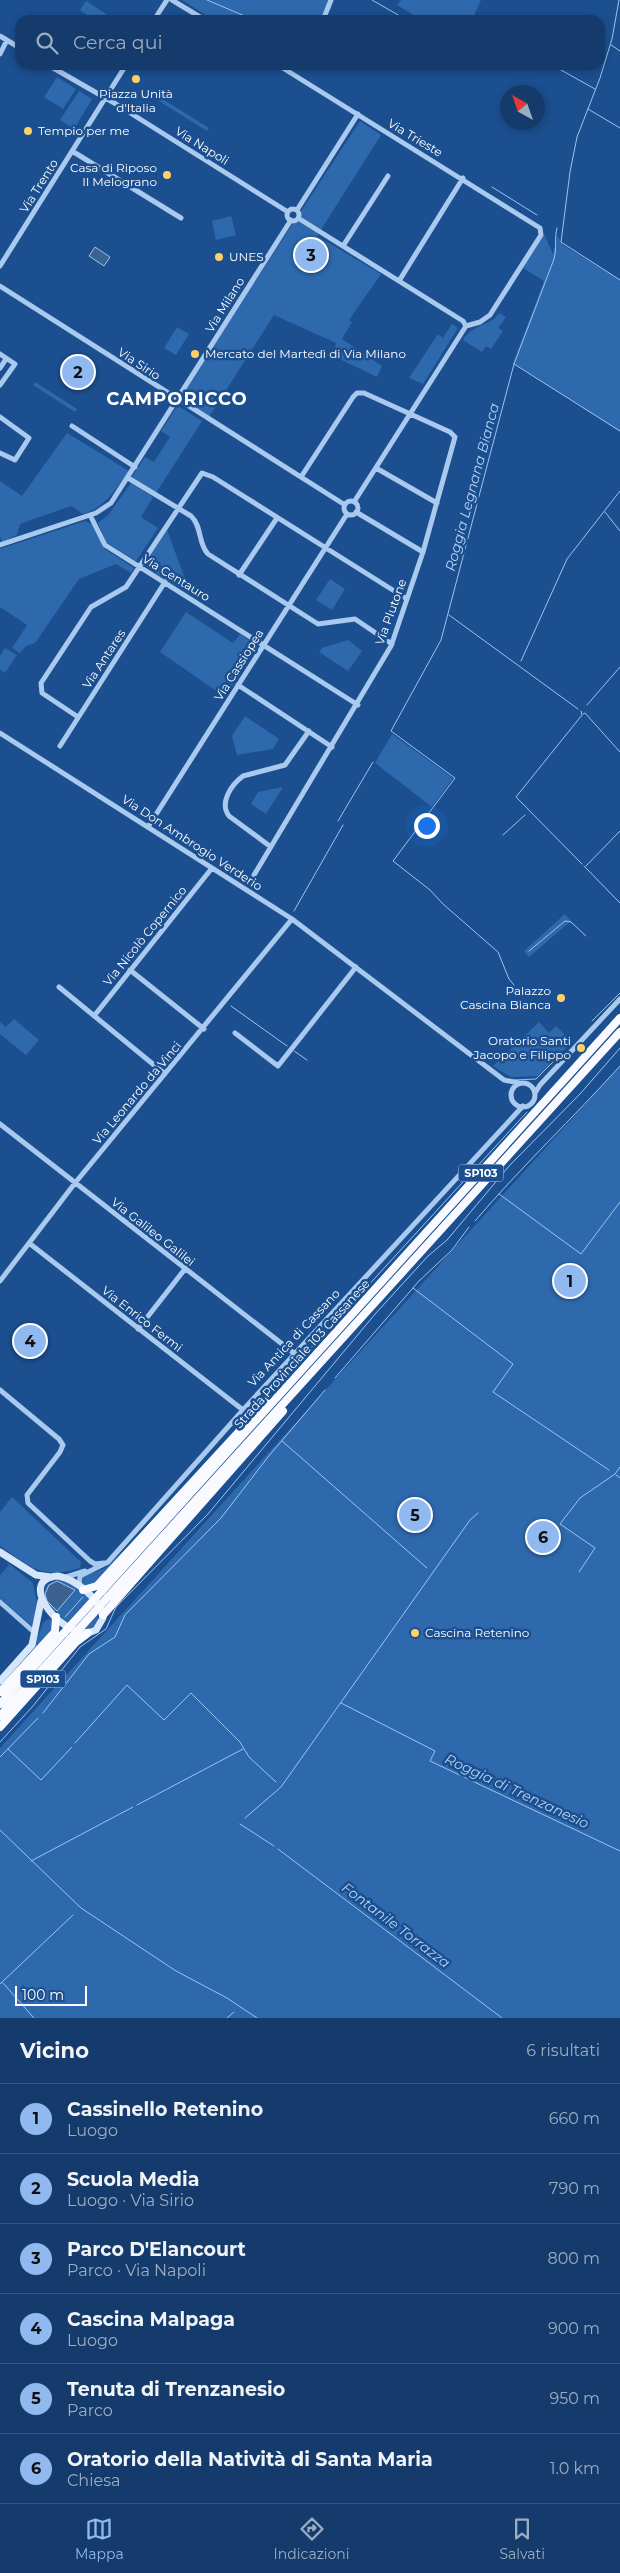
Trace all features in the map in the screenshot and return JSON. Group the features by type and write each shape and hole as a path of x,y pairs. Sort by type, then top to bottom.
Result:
{"highway":[{"name":"Strada Provinciale 103 Cassanese","path":"0,1716 67,1636 345,1323 620,1018"},
{"name":"Strada Provinciale 103 Cassanese","path":"105,1594 361,1318 620,1034"},
{"name":"SP103","path":"103,1615 212,1494 361,1318"},
{"name":"SP103","path":"81,1588 97,1586 226,1445 319,1347 345,1323"},
{"name":"SP103","path":"0,1692 55,1632 54,1615"},
{"name":"SP103","path":"0,1727 76,1642 88,1633"},
{"name":"Strada Provinciale 103 Cassanese","path":"0,1704 67,1636"}],"main road":[{"path":"0,1552 31,1572 40,1576 63,1578 81,1588 99,1605 103,1615 99,1628 88,1633 77,1631 54,1615 40,1597 31,1572"},
{"path":"0,1681 30,1649 36,1634 42,1584 52,1577"},
{"path":"37,1624 42,1616 54,1615"}],"street":[{"path":"157,15 167,0"},
{"path":"172,0 196,15"},
{"path":"325,15 331,0"},
{"path":"0,36 15,45"},
{"path":"0,54 7,40"},
{"name":"Via Napoli","path":"56,70 288,212"},
{"name":"Via Trento","path":"0,266 123,70"},
{"name":"Via Trieste","path":"286,70 463,178 541,230 541,235 490,315 480,322 466,326"},
{"path":"298,218 297,210 358,114"},
{"path":"72,151 181,218"},
{"path":"343,246 388,176"},
{"path":"399,281 463,178"},
{"path":"297,210 292,209 288,212 290,220 298,218 463,321 466,326 354,502 345,504 344,510 347,514 356,512"},
{"name":"Via Milano","path":"0,545 90,515 108,506 135,467 290,220"},
{"name":"Via Sirio","path":"0,286 177,400 345,504"},
{"path":"0,354 15,364 0,385"},
{"path":"0,368 6,358"},
{"path":"301,477 356,393 364,393 410,414"},
{"name":"Via Plutone","path":"254,875 358,705 392,644 423,552 455,437 410,414"},
{"path":"0,417 29,438 15,460 0,453"},
{"path":"72,426 135,467"},
{"path":"376,468 437,503"},
{"path":"78,717 42,693 40,685 91,607 98,601 122,592 200,474 205,472 407,599"},
{"path":"128,478 195,520 206,553 288,607 318,624 347,619 358,620 392,644"},
{"path":"354,502 357,505 356,512"},
{"path":"356,512 423,552"},
{"name":"Via Cassiopea","path":"148,827 347,514"},
{"name":"Via Centauro","path":"90,515 105,545 358,705"},
{"path":"239,576 277,518"},
{"name":"Via Antares","path":"60,746 164,582"},
{"path":"238,685 332,747"},
{"path":"271,847 229,816 225,810 225,800 237,780 244,775 279,768 288,763 309,731"},
{"name":"Via Don Ambrogio Verderio","path":"0,733 292,919 504,1080"},
{"name":"Via Nicolò Copernico","path":"94,1016 212,868"},
{"name":"Via Leonardo da Vinci","path":"0,1281 74,1184 204,1029 292,919"},
{"path":"235,1033 278,1066 356,967"},
{"path":"130,970 204,1029"},
{"path":"59,987 165,1074"},
{"path":"514,1103 524,1106 532,1102 540,1085 620,999"},
{"path":"504,1080 530,1085 541,1081 556,1070"},
{"path":"504,1080 514,1103 514,1112 510,1119"},
{"path":"511,1093 514,1086 520,1083"},
{"path":"530,1085 535,1093"},
{"name":"Via Antica di Cassano","path":"81,1588 80,1576 108,1562 243,1410 524,1106"},
{"name":"Via Galileo Galilei","path":"0,1124 74,1184 295,1354"},
{"name":"Via Enrico Fermi","path":"29,1243 243,1410"},
{"path":"138,1329 185,1269"},
{"path":"0,1390 62,1443 62,1450 29,1492 26,1500 30,1506 90,1561 96,1564 108,1562"},
{"path":"90,1561 93,1565 92,1570"},
{"name":"Via Antica di Cassano","path":"63,1578 92,1570"},
{"path":"0,1602 36,1634"}],"shaded area":[{"path":"182,0 329,0 322,15 205,15"},
{"path":"401,0 481,0 474,15 414,15 397,5"},
{"path":"86,1 106,14 87,15 80,10"},
{"path":"57,77 76,89 63,109 44,97"},
{"path":"148,90 209,128 207,131 146,93"},
{"path":"79,91 92,99 74,129 60,120"},
{"path":"360,121 381,135 317,236 381,274 349,320 352,322 342,339 382,366 377,377 333,356 336,343 274,315 209,417 178,399"},
{"path":"231,216 236,235 216,240 212,221"},
{"path":"544,234 553,254 557,235 563,245 620,280 620,432 513,363 544,281 523,268"},
{"path":"95,247 110,257 104,266 89,256"},
{"path":"499,313 506,317 498,328 503,331 491,349 486,346 482,352 463,340 471,331 496,317"},
{"path":"452,324 458,328 423,384 409,378 438,334 443,338"},
{"path":"177,327 189,334 176,355 164,348"},
{"path":"35,382 77,409 75,412 33,385"},
{"path":"180,407 202,421 156,493 131,478 145,457 154,462 170,437 161,431 176,408"},
{"path":"67,433 129,471 109,497 91,511 83,514 71,506 20,524 17,535 2,542 0,536 0,481 22,496"},
{"path":"131,483 153,497 141,517 158,528 136,561 106,542 98,523 109,514"},
{"path":"85,521 92,524 105,549 134,568 131,573 116,564 79,579 35,643 26,646 20,653 12,648 27,625 0,607 0,549"},
{"path":"167,530 188,587 196,598 147,568 146,561"},
{"path":"330,579 345,589 332,610 316,600"},
{"path":"186,612 233,643 240,634 258,647 225,697 160,652"},
{"path":"348,640 362,651 348,671 319,652 322,648"},
{"path":"5,648 17,655 5,673 0,670 0,656"},
{"path":"245,716 279,739 273,749 237,755 232,736"},
{"path":"392,734 453,778 432,807 375,763"},
{"path":"283,787 266,814 251,804 258,792"},
{"path":"565,914 571,921 529,957 524,951"},
{"path":"14,1019 39,1040 26,1055 0,1034 0,1022 6,1027"},
{"path":"539,1022 549,1033 556,1026 572,1042 538,1076 511,1077 493,1066"},
{"path":"620,1066 620,2018 0,2018 0,1748"},
{"path":"12,1497 81,1562 80,1568 55,1573 46,1572 29,1565 0,1546 0,1512"},
{"path":"145,1531 96,1585 87,1588 82,1584 83,1577 105,1568"},
{"path":"3,1559 33,1583 38,1608 32,1626 0,1598 0,1575 9,1565"},
{"path":"59,1580 79,1589 91,1601 97,1612 97,1622 91,1628 80,1628 64,1619 44,1600 47,1586 51,1582"},
{"path":"57,1581 75,1590 57,1611 47,1601 45,1594 49,1585"},
{"path":"51,1619 53,1629 30,1655 44,1622"}],"waterway":[{"name":"Roggia Legnana Bianca","path":"207,0 242,15"},
{"path":"372,0 398,15"},
{"path":"605,62 612,39 619,0"},
{"path":"611,45 620,51"},
{"path":"561,70 595,89"},
{"path":"602,70 577,137 570,172 561,242 620,280"},
{"path":"588,109 620,128"},
{"name":"Roggia Legnana Bianca","path":"492,187 537,215"},
{"name":"Roggia Legnana Bianca","path":"514,985 509,979 498,952 443,904 430,890 393,861 455,778 391,731 441,640 514,364 554,259 557,228"},
{"name":"Roggia Legnana Bianca","path":"514,364 620,431"},
{"name":"Roggia Legnana Bianca","path":"521,661 567,559 620,491"},
{"name":"Roggia Legnana Bianca","path":"605,512 620,531"},
{"name":"Roggia Legnana Bianca","path":"449,615 578,709"},
{"name":"Roggia Legnana Bianca","path":"587,705 620,667"},
{"name":"Roggia Legnana Bianca","path":"581,711 582,715 516,797 582,864"},
{"path":"583,714 585,713 620,752"},
{"name":"Roggia Legnana Bianca","path":"338,821 373,762"},
{"path":"503,835 525,815"},
{"name":"Roggia Legnana Bianca","path":"294,911 343,825"},
{"name":"Roggia Legnana Bianca","path":"586,866 620,831"},
{"name":"Roggia Legnana Bianca","path":"584,866 620,903"},
{"path":"529,951 565,921 571,922 586,936"},
{"path":"592,1021 620,993"},
{"path":"231,1006 287,1046"},
{"path":"0,1742 33,1706 80,1647 106,1629 116,1607 208,1514 376,1313 428,1256 447,1240 510,1165 580,1094 620,1048"},
{"path":"294,1051 307,1060"},
{"path":"514,1080 536,1079 553,1062"},
{"path":"475,1221 510,1181 620,1066"},
{"path":"266,1397 527,1112"},
{"path":"499,1194 581,1254 620,1202"},
{"path":"335,1378 419,1281 452,1250 469,1227"},
{"path":"413,1288 513,1364 493,1392 609,1470"},
{"path":"43,1713 89,1654 115,1637 125,1615 221,1518 268,1457 325,1390"},
{"path":"282,1441 427,1568"},
{"path":"579,1572 595,1548 560,1524 580,1498 615,1474 620,1467"},
{"path":"616,1475 620,1478"},
{"path":"245,1818 281,1787 470,1520 478,1513"},
{"path":"65,1617 83,1597"},
{"path":"75,1743 127,1685 164,1720 191,1693 240,1742 249,1757 276,1782"},
{"name":"Roggia di Trenzanesio","path":"341,1703 435,1751 430,1761 620,1851"},
{"path":"0,1757 38,1718"},
{"path":"8,1749 41,1780 72,1747"},
{"path":"137,1805 243,1749"},
{"path":"31,1861 133,1807"},
{"name":"Fontanile Torrazza","path":"240,1824 274,1846"},
{"path":"0,1830 81,1908 176,1971 227,1998 257,2018"},
{"name":"Fontanile Torrazza","path":"278,1849 502,2018"},
{"path":"0,1984 73,1915"},
{"path":"3,1983 34,2018"},
{"path":"227,2018 234,2012"}],"place":[{"name":"Piazza Unità d'Italia","path":"136,79"},
{"name":"Tempio per me","path":"28,131"},
{"name":"Casa di Riposo Il Melograno","path":"167,175"},
{"name":"Parco D'Elancourt","path":"311,255"},
{"name":"UNES","path":"219,257"},
{"name":"Mercato del Martedì di Via Milano","path":"195,354"},
{"name":"Scuola Media","path":"78,372"},
{"name":"Palazzo Cascina Bianca","path":"561,998"},
{"name":"Oratorio Santi Jacopo e Filippo","path":"581,1048"},
{"name":"Cassinello Retenino","path":"570,1281"},
{"name":"Cascina Malpaga","path":"30,1341"},
{"name":"Tenuta di Trenzanesio","path":"415,1515"},
{"name":"Oratorio della Natività di Santa Maria","path":"543,1537"},
{"name":"Cascina Retenino","path":"415,1633"}],"district":[{"name":"CAMPORICCO","path":"177,399"}]}
